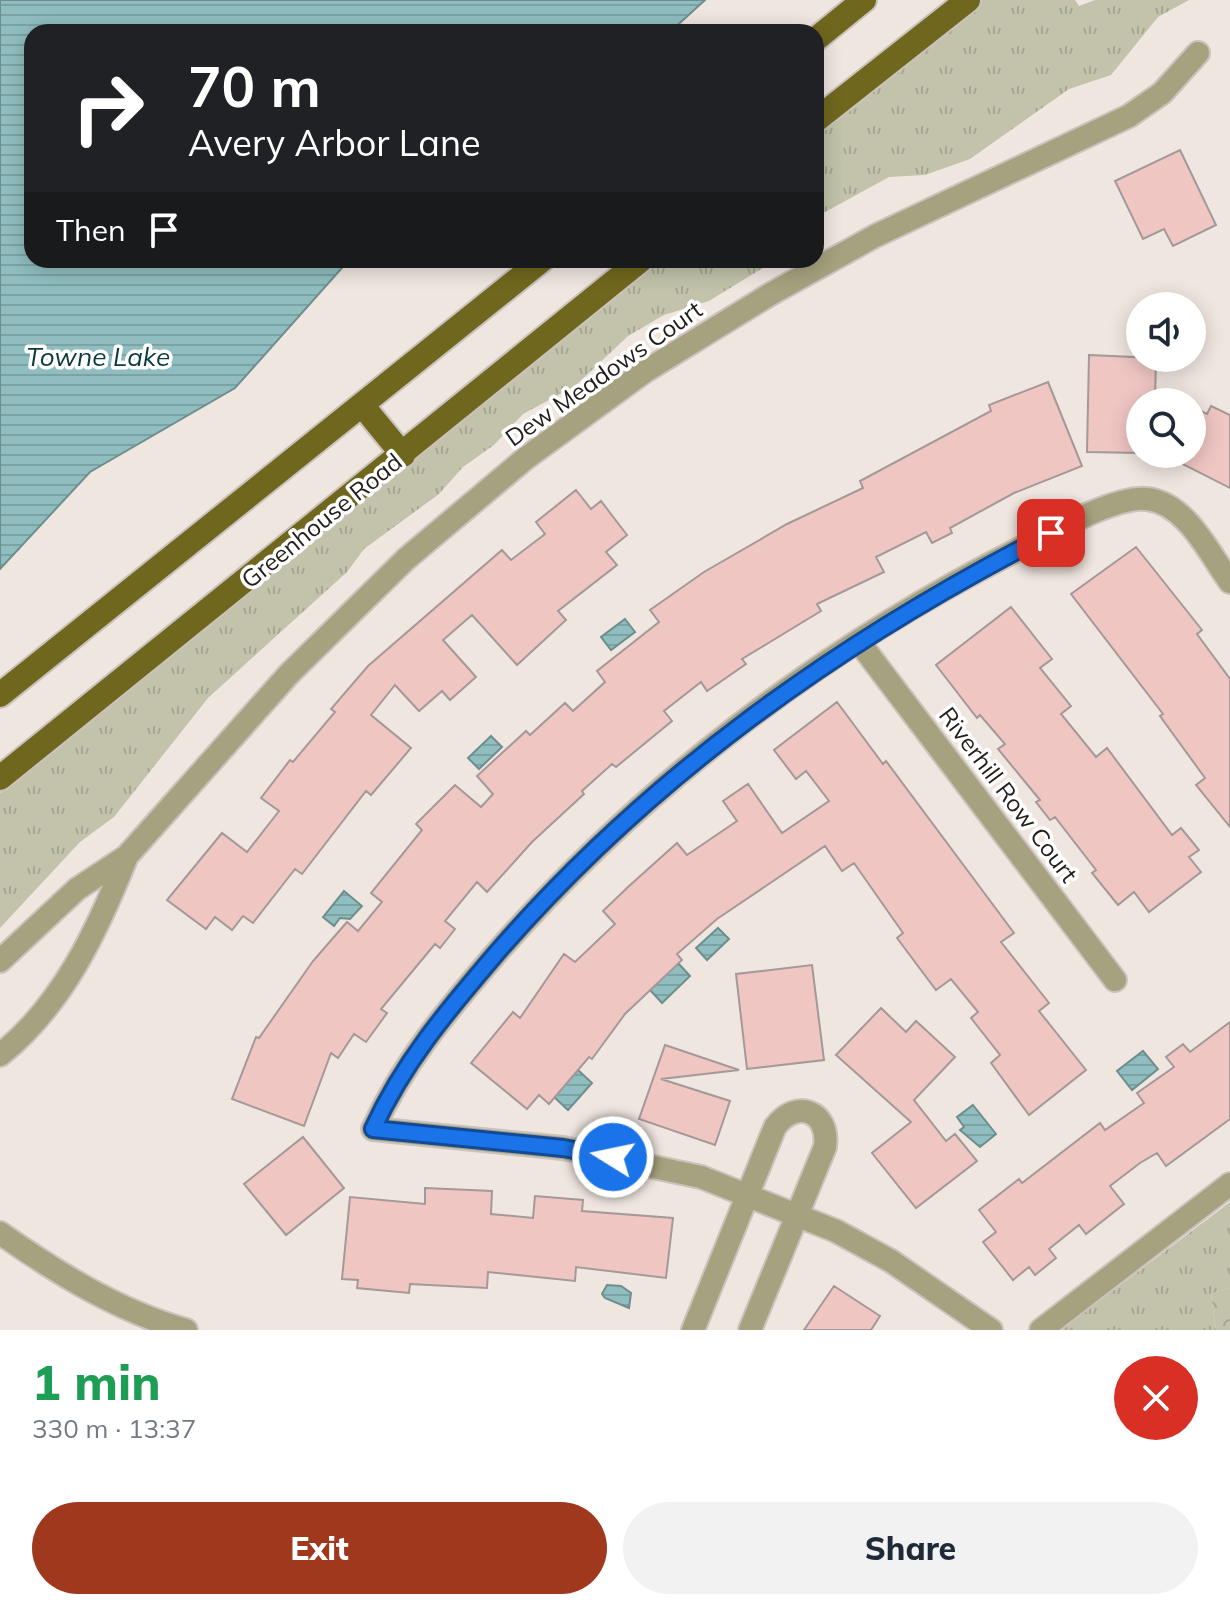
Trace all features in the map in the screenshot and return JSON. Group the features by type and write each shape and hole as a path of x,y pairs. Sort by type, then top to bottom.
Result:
{"main road":[{"path":"824,32 864,0"},
{"path":"824,114 968,0"},
{"path":"0,695 532,268"},
{"name":"Greenhouse Road","path":"0,778 631,268"},
{"path":"362,405 403,455"}],"street":[{"name":"Dew Meadows Court","path":"824,264 875,236 1129,116 1162,93 1198,53"},
{"name":"Dew Meadows Court","path":"0,961 77,889 127,856 289,674 406,559 526,458 644,372 818,268"},
{"path":"991,1330 891,1261 797,1215 701,1177 578,1150 373,1129 395,1082 419,1045 532,912 609,834 712,745 789,688 859,642 957,581 1051,533 1117,504 1148,499 1167,504 1182,516 1230,582"},
{"name":"Riverhill Row Court","path":"859,642 1115,980"},
{"name":"Dew Meadows Court","path":"0,1055 37,1020 64,987 108,904 127,856"},
{"path":"693,1330 775,1127 784,1115 797,1110 811,1113 821,1121 827,1133 750,1330"},
{"path":"1041,1330 1230,1184"},
{"path":"0,1233 49,1267 112,1301 186,1330"}],"green space":[{"path":"981,0 1075,0 1079,6 1095,0 1189,0 1158,17 1111,75 1069,89 970,159 925,175 889,177 824,213 824,128"},
{"path":"650,268 763,268 709,301 664,315 628,336 575,386 523,414 494,445 463,467 439,494 364,549 347,572 208,698 114,817 80,842 0,928 0,793"},
{"path":"1230,1202 1230,1288 1211,1294 1216,1330 1061,1330"},
{"path":"1230,1288 1230,1330 1216,1330 1211,1294"}],"water":[{"name":"Towne Lake","path":"0,0 705,0 679,24 24,24 24,268 342,268 235,388 90,472 0,569"},
{"path":"625,619 635,632 611,650 601,637"},
{"path":"491,736 502,747 479,769 468,758"},
{"path":"344,891 362,906 350,919 340,918 334,926 323,917"},
{"path":"718,928 729,939 707,960 696,948"},
{"path":"678,963 690,976 662,1003 650,990"},
{"path":"1143,1051 1158,1069 1132,1090 1117,1071"},
{"path":"578,1070 592,1083 568,1110 554,1097"},
{"path":"973,1105 996,1134 980,1147 960,1130 964,1127 957,1117"},
{"path":"607,1285 621,1286 631,1293 629,1308 605,1298 602,1294"}],"building":[{"path":"1180,150 1216,225 1173,246 1164,229 1143,239 1115,181"},
{"path":"1089,355 1126,357 1126,372 1156,372 1155,388 1126,388 1126,453 1087,452"},
{"path":"1048,382 1082,466 1014,493 950,528 952,533 932,543 926,532 876,557 884,572 817,604 821,611 742,659 746,664 707,691 701,682 664,711 672,721 616,767 612,764 582,791 584,794 532,842 487,892 477,882 445,921 455,929 440,948 435,944 381,1009 387,1013 366,1042 354,1034 338,1058 331,1053 304,1126 232,1099 256,1037 259,1038 313,961 347,922 358,931 382,902 371,893 422,830 416,824 455,785 481,807 493,794 477,776 526,731 530,735 565,703 573,711 605,682 597,671 659,622 650,610 704,572 787,524 863,488 860,481 991,411 989,405"},
{"path":"1211,406 1230,415 1230,488 1191,468 1206,468 1207,414"},
{"path":"576,490 591,509 601,501 627,535 606,552 617,565 558,611 566,620 517,665 472,615 443,640 476,677 450,700 442,691 419,711 395,685 371,715 411,748 371,795 366,791 302,874 295,869 253,923 243,916 232,930 215,917 206,929 167,900 222,833 247,852 279,811 261,798 290,760 293,762 335,712 331,709 368,666 502,550 511,560 545,534 536,522"},
{"path":"1136,547 1202,630 1197,634 1230,679 1230,827 1196,785 1205,778 1160,716 1163,714 1071,594"},
{"path":"1011,607 1052,659 1040,668 1071,706 1061,714 1096,757 1107,748 1172,835 1181,828 1199,850 1189,857 1201,872 1149,912 1134,892 1118,905 1092,873 1096,870 1055,817 1050,820 1036,802 1040,800 998,749 1005,744 980,715 977,718 936,665"},
{"path":"837,702 883,764 886,761 1014,933 1001,942 1049,1003 1039,1011 1086,1070 1029,1115 991,1063 1000,1055 971,1018 978,1012 951,979 936,990 897,938 903,933 854,863 842,871 825,846 717,919 677,954 682,960 625,1014 592,1059 589,1057 549,1104 539,1095 527,1109 471,1063 513,1012 520,1018 564,954 575,962 615,924 603,911 628,887 677,843 687,855 737,821 723,801 748,784 782,833 829,801 806,771 796,779 774,750"},
{"path":"812,965 824,1060 747,1069 736,974"},
{"path":"881,1008 906,1032 916,1021 955,1057 914,1100 946,1141 955,1134 977,1161 916,1208 872,1153 911,1122 836,1055"},
{"path":"1230,1022 1230,1119 1166,1166 1157,1153 1140,1163 1110,1186 1124,1204 1086,1234 1079,1225 1049,1249 1056,1258 1035,1275 1029,1267 1013,1280 983,1242 996,1232 979,1210 1019,1179 1022,1183 1100,1123 1105,1130 1144,1103 1137,1093 1174,1067 1166,1057 1183,1044 1190,1052"},
{"path":"665,1045 739,1070 661,1079 730,1101 715,1145 639,1119"},
{"path":"303,1137 344,1188 286,1235 244,1184"},
{"path":"425,1188 492,1191 491,1214 533,1218 535,1196 583,1200 582,1211 673,1218 666,1278 576,1267 575,1281 488,1272 487,1288 410,1284 409,1293 357,1288 358,1280 342,1279 350,1197 425,1204"},
{"path":"834,1286 880,1316 871,1330 804,1330"}],"route":[{"path":"613,1157 563,1148 373,1129 395,1082 419,1045 532,912 609,834 712,745 789,688 957,581 1051,533"}]}
